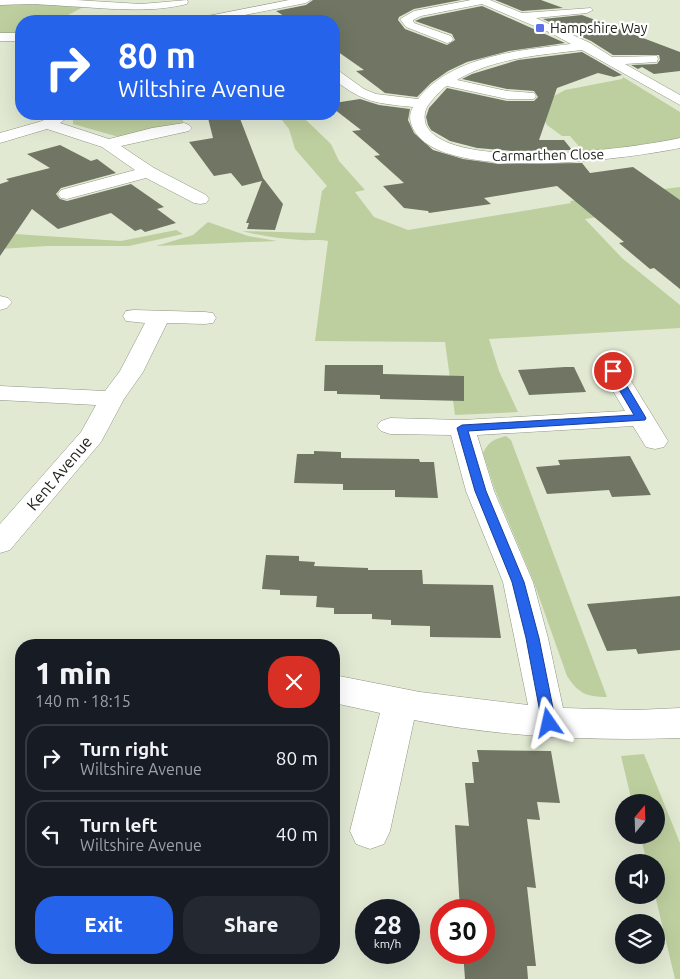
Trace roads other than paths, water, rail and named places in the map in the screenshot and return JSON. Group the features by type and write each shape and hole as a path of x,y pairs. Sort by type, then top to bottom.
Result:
{"street":[{"path":"0,2 99,2 131,8 158,10 184,2 182,0"},
{"path":"233,15 306,0"},
{"path":"447,36 407,23 406,18 413,14 481,0 523,16 586,46 680,101"},
{"path":"558,1 570,10"},
{"path":"75,15 99,2"},
{"path":"395,10 413,14"},
{"path":"523,16 570,10 587,10"},
{"path":"0,36 15,37"},
{"path":"340,78 359,92 373,98 422,104 432,90 444,81 464,71 526,53 586,46"},
{"path":"612,61 652,59"},
{"path":"444,81 507,95 529,96"},
{"name":"Carmarthen Close","path":"422,104 417,111 418,123 427,137 449,148 468,154 510,158 601,155 658,148 680,143"},
{"path":"0,138 55,120"},
{"path":"47,124 108,144 148,172 200,199"},
{"path":"108,144 152,133 184,128"},
{"path":"68,194 148,172"},
{"name":"Kent Avenue","path":"0,543 92,436 112,400 131,372 146,317 205,318"},
{"path":"613,371 655,441"},
{"path":"0,393 112,400"},
{"path":"390,426 462,428 641,418"},
{"path":"462,428 480,491 518,582 532,638 549,723"},
{"path":"340,690 400,704 473,716 549,723 633,726 680,723"},
{"path":"370,831 400,704"}],"place":[{"name":"Hampshire Way","path":"540,28"}]}
